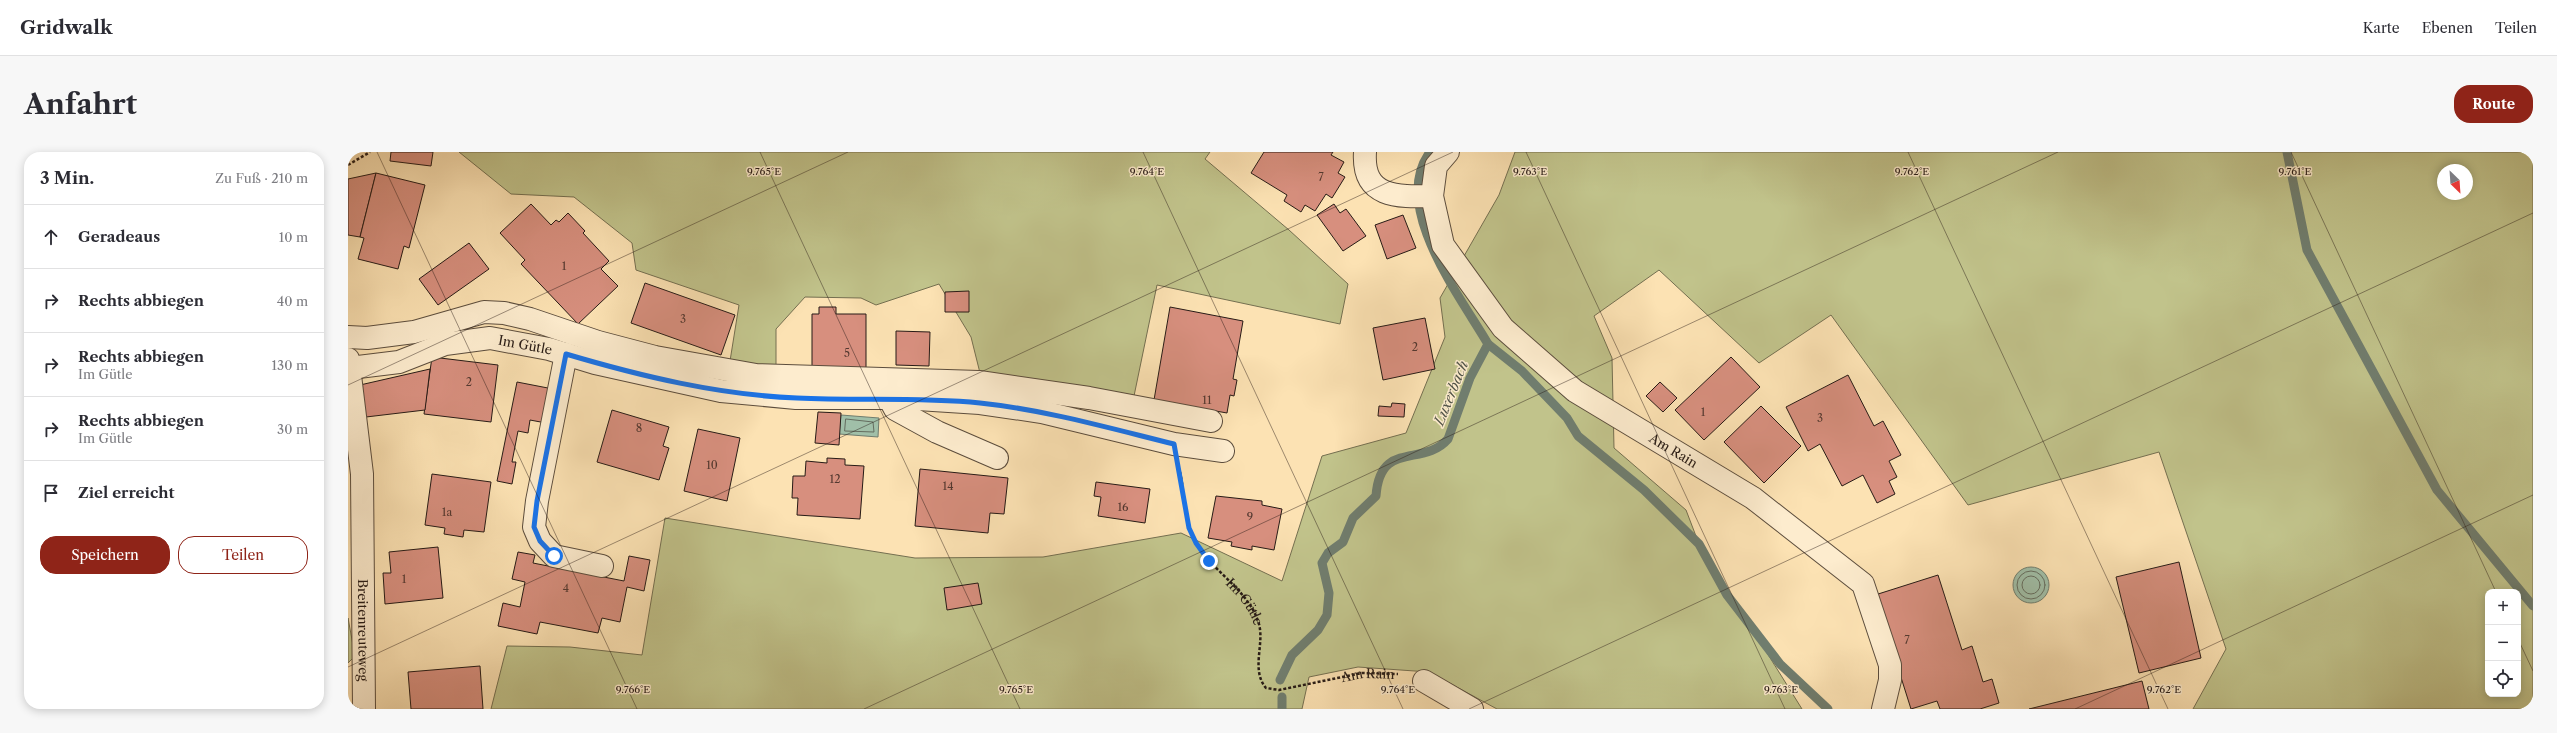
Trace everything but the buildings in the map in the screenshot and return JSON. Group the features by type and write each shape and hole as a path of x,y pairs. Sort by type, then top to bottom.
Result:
{"street":[{"path":"1365,152 1366,173 1375,187 1396,197 1432,196 1436,166 1448,152"},
{"name":"Am Rain","path":"1432,196 1443,245 1503,328 1575,391 1753,498 1863,584 1890,665 1890,680 1883,709"},
{"path":"348,337 367,338 414,332 484,312 504,313 530,319 598,342 655,357 756,375 979,382 1090,398 1211,421"},
{"name":"Im Gütle","path":"349,363 400,362 445,344 490,338 566,354 721,391 796,398 889,398 980,403 1042,412 1174,444 1223,451"},
{"path":"566,354 537,501 534,527 540,541 554,556 602,566"},
{"name":"Breitenreuteweg","path":"349,363 362,474 364,709"},
{"path":"889,398 895,409 937,432 997,458"},
{"path":"1424,681 1472,709"}],"path":[{"path":"348,165 370,152"},
{"name":"Im Gütle","path":"1174,444 1189,528 1196,543 1209,561 1247,599 1258,622 1260,680 1266,688 1279,690"},
{"name":"Am Rain","path":"1279,690 1362,673 1394,673 1424,681"}],"green space":[{"path":"459,152 1210,152 1205,159 1289,230 1348,284 1340,324 1157,285 1134,396 980,373 971,337 939,284 876,305 861,298 805,297 776,329 776,368 730,361 739,305 636,270 632,243 574,197 511,194"},
{"path":"1515,152 2533,152 2533,709 2193,709 2226,649 2159,452 1968,505 1831,315 1759,363 1659,270 1594,316 1612,358 1614,448 1686,510 1699,544 1802,709 1497,709 1429,672 1358,667 1309,677 1302,709 491,709 507,646 570,647 642,655 665,518 915,558 1043,557 1181,533 1282,581 1322,456 1406,433 1445,337 1440,298 1499,195"},
{"path":"348,618 355,656 348,663"}],"water":[{"path":"841,415 879,418 878,437 839,434"},
{"path":"2035,567 2044,572 2048,578 2048,592 2044,598 2035,603 2027,603 2018,598 2014,592 2013,581 2018,572 2024,568"}],"waterway":[{"name":"Luxerbach","path":"1280,680 1292,655 1318,630 1327,615 1329,593 1322,563 1328,553 1343,542 1353,518 1376,496 1379,478 1385,467 1404,457 1427,452 1438,447 1448,439 1470,378 1488,344 1447,276 1423,224 1418,198 1420,174 1430,152"},
{"path":"2287,152 2307,250 2437,490 2533,606"},
{"path":"1488,344 1522,371 1567,418 1578,436 1644,490 1699,544 1727,595 1780,664 1828,709"},
{"name":"Luxerbach","path":"1282,697 1282,709"}],"route":[{"path":"554,556 540,541 534,527 537,501 566,354 595,363 721,391 796,398 902,398 980,403 1042,412 1174,444 1189,528 1196,543 1209,561"}]}
